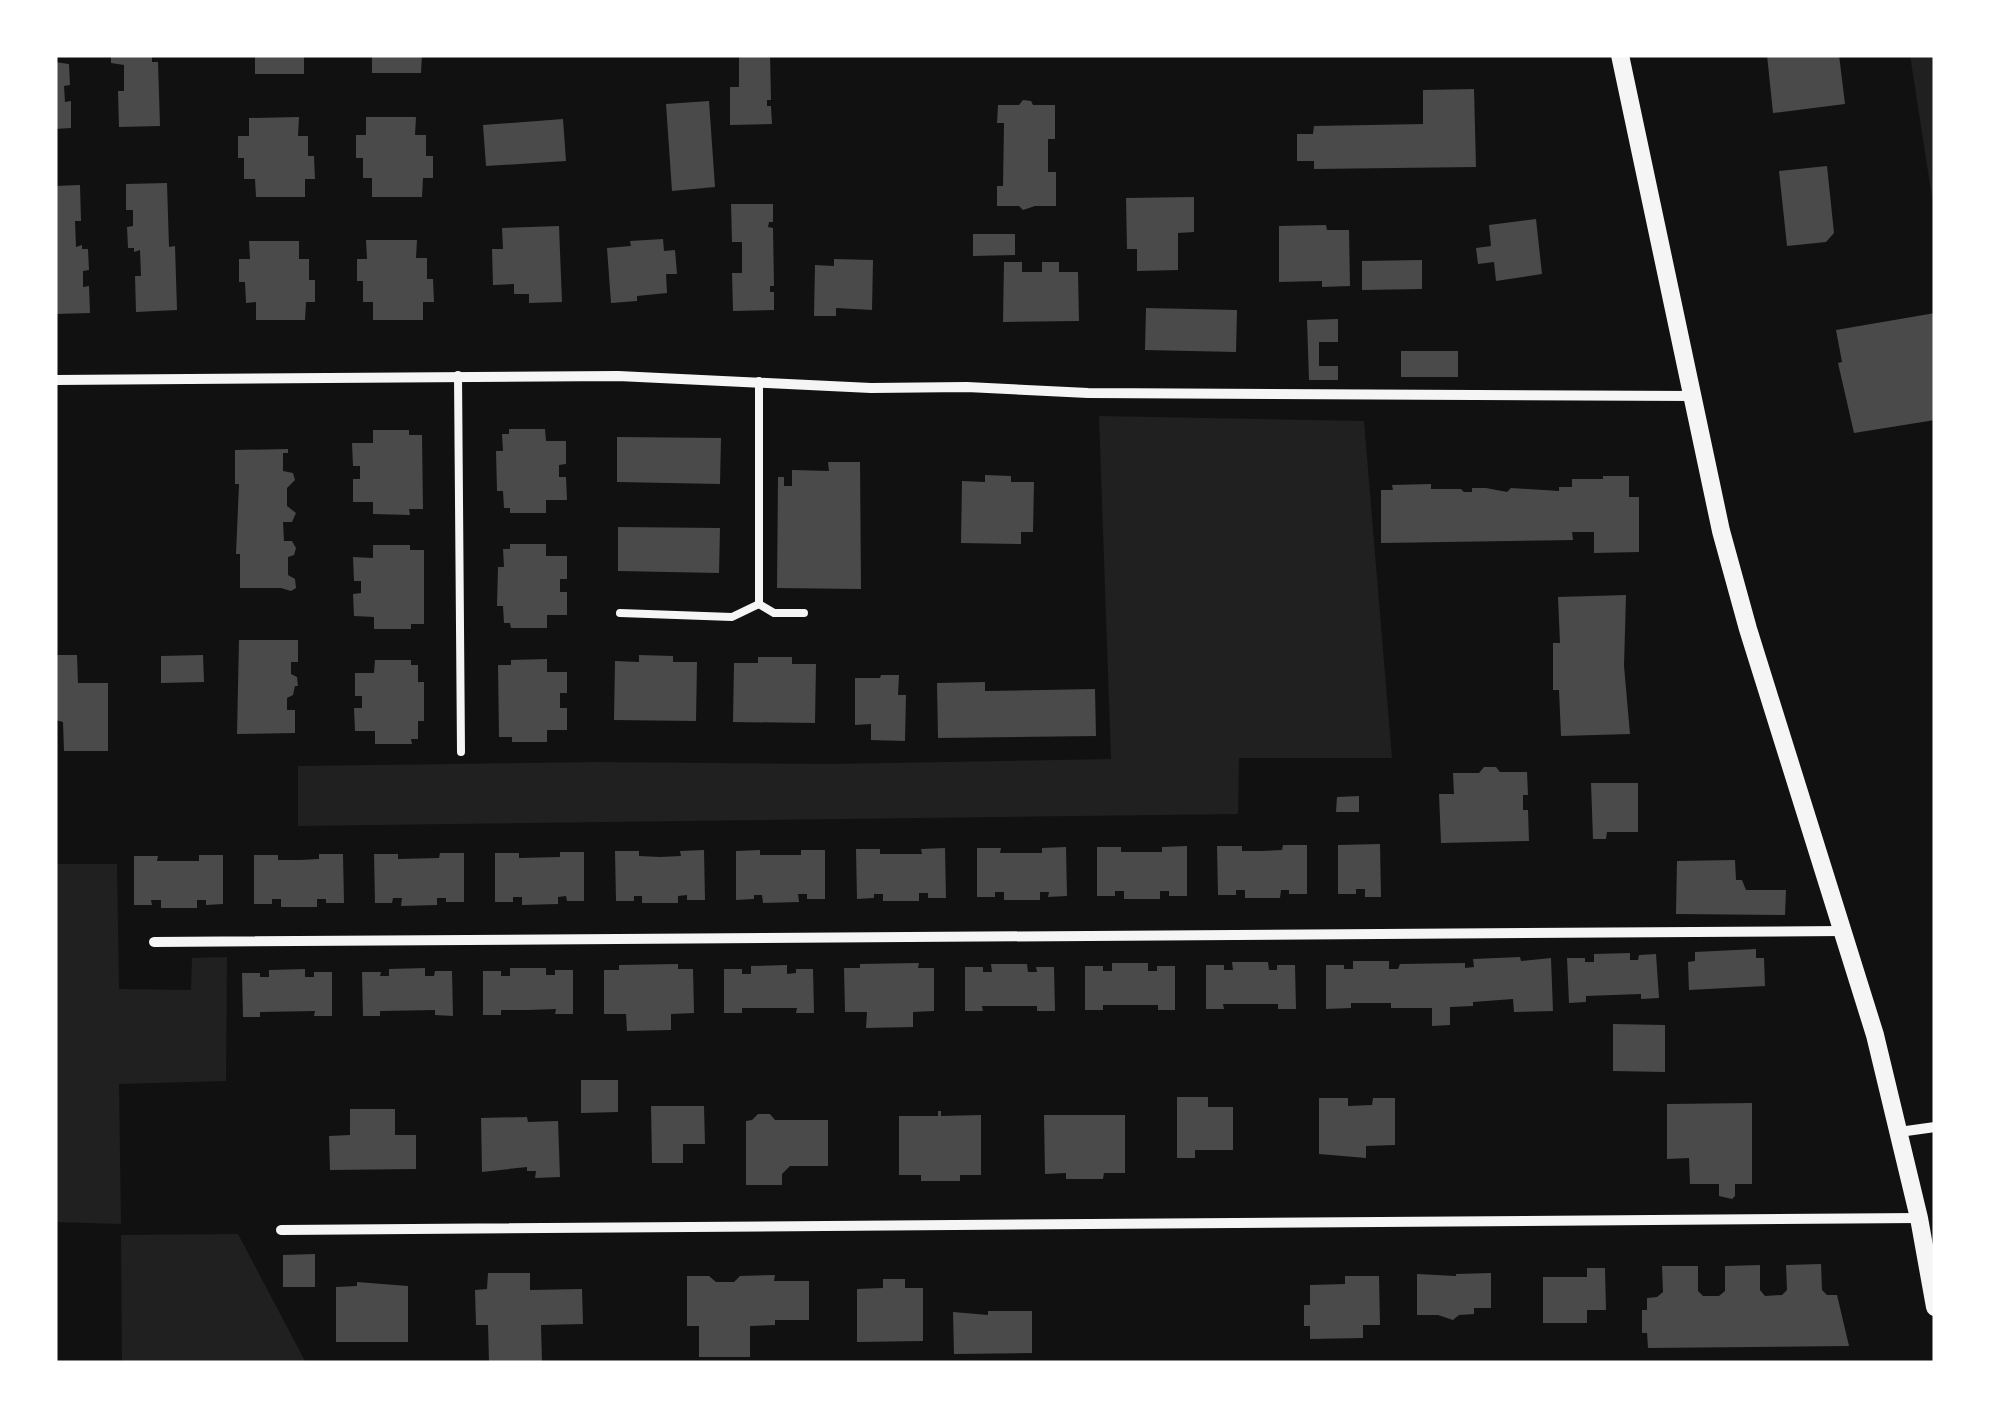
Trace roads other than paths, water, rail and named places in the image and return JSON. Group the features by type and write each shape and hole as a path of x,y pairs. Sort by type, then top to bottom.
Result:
{"street":[{"path":"1620,55 1721,531 1748,628 1845,930 1899,1132 1935,1307"},
{"path":"55,380 458,375 1088,393 1693,396"},
{"path":"154,942 1845,930"},
{"path":"1899,1132 1935,1127"},
{"path":"281,1230 1919,1218"}],"lane":[{"path":"458,375 462,752"},
{"path":"759,381 759,604"},
{"path":"759,604 774,613 804,612"},
{"path":"620,613 732,616 759,604"}]}
